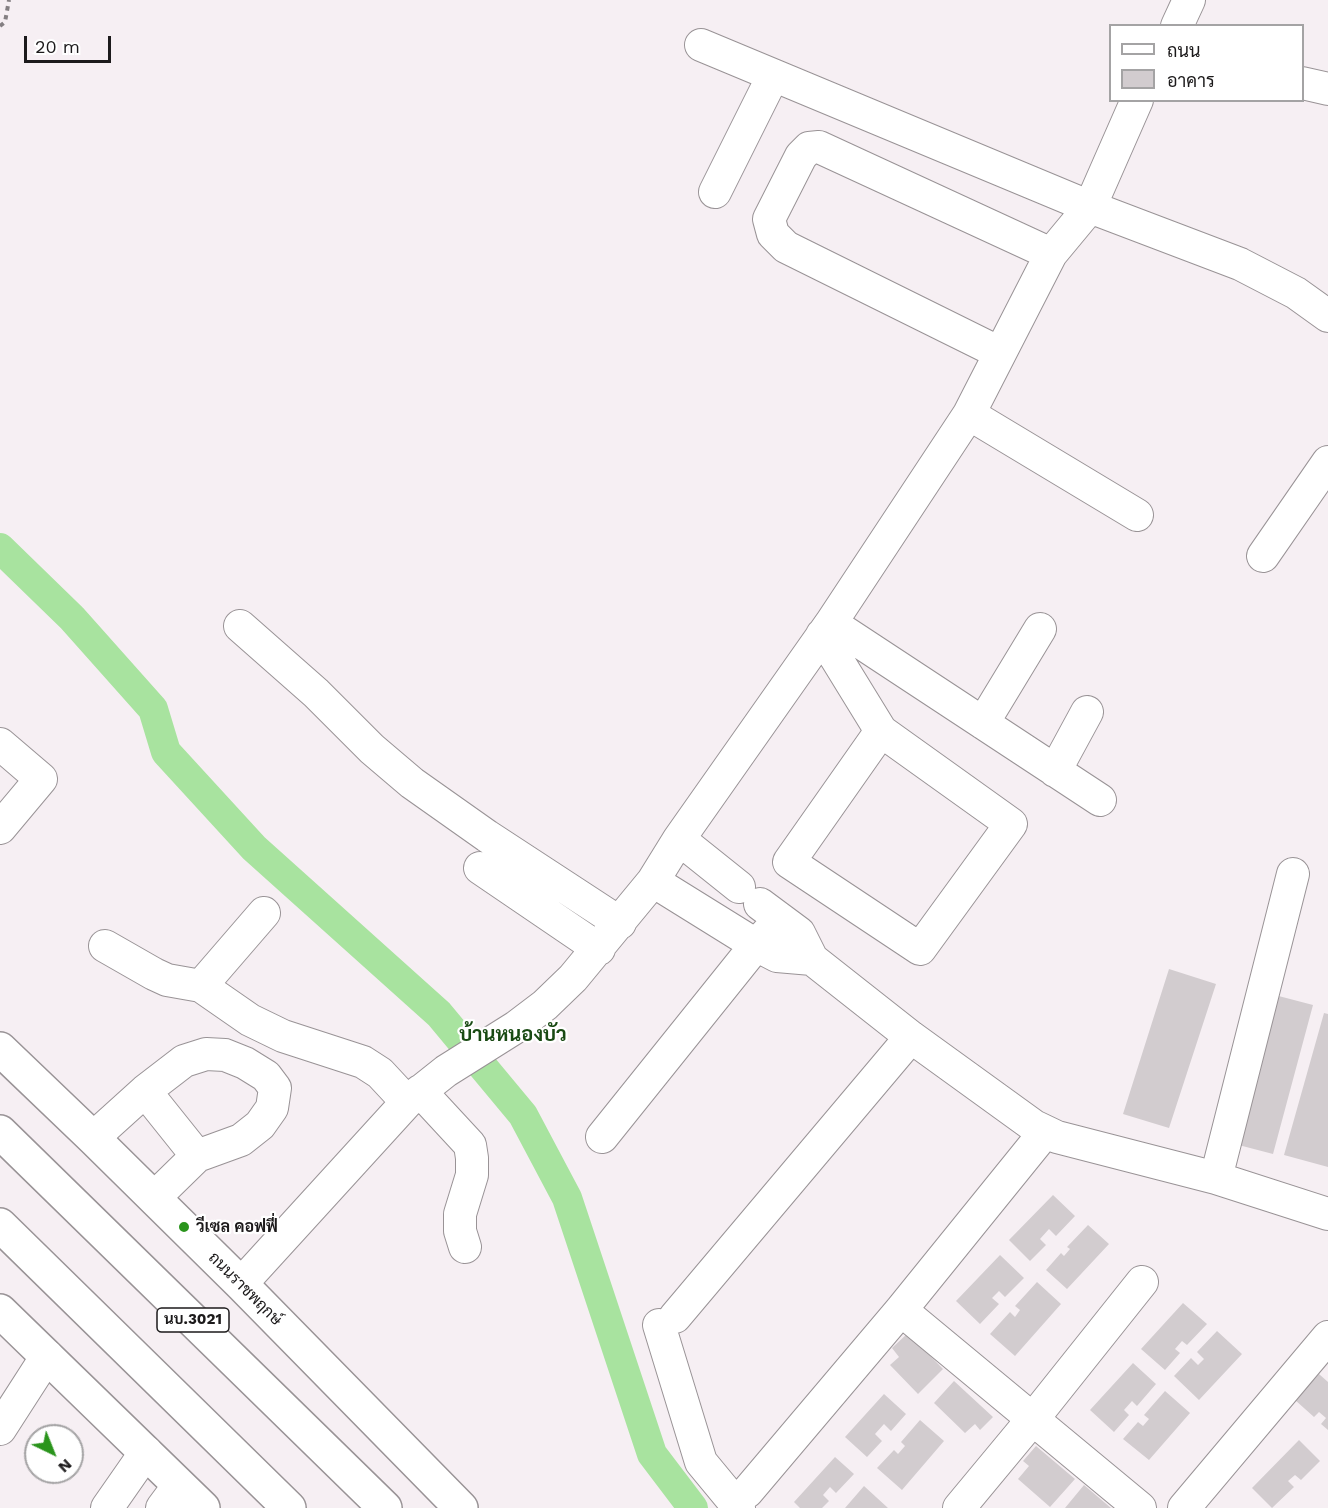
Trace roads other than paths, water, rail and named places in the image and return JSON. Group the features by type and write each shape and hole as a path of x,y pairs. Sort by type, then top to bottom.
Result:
{"main road":[{"name":"ถนนราชพฤกษ์","path":"0,1049 241,1284 460,1508"},
{"name":"นบ.3021","path":"0,1132 385,1508"},
{"path":"0,1225 289,1508"},
{"path":"0,1311 146,1452 171,1496 203,1508"}],"street":[{"path":"1178,24 1189,0"},
{"path":"701,45 1090,207 1240,264 1296,293 1328,316"},
{"path":"715,192 773,76"},
{"path":"1304,83 1328,89"},
{"path":"241,1284 414,1096 446,1071 516,1027 573,978 653,881 679,839 827,629 969,414 1051,254 1090,207 1136,102"},
{"path":"1000,353 786,247 773,234 769,219 790,177 801,156 809,148 819,147 1051,254"},
{"path":"969,414 1137,515"},
{"path":"1263,556 1328,462"},
{"path":"240,626 316,693 372,749 412,783 487,836 620,923"},
{"path":"827,629 983,723 1100,800"},
{"path":"827,629 881,731 1011,824 920,949 789,862 881,731"},
{"path":"983,723 1040,629"},
{"path":"1055,771 1087,712"},
{"path":"0,744 41,780 0,828"},
{"path":"679,839 799,933 812,959 911,1037 1034,1126 1067,1139 1215,1178 1328,1214"},
{"path":"480,868 599,949"},
{"path":"1215,1178 1293,874"},
{"path":"653,881 777,956 812,959"},
{"path":"602,1137 756,945 760,903"},
{"path":"201,986 264,913"},
{"path":"105,946 167,980 201,986 250,1020 274,1032 363,1062 414,1096 470,1145 472,1175 460,1214 460,1231 465,1247"},
{"path":"911,1037 667,1321 701,1462 743,1500 1045,1132"},
{"path":"93,1138 145,1091 184,1061 206,1054 225,1055 245,1063 266,1076 274,1088 272,1108 260,1125 241,1140 197,1156 154,1198"},
{"path":"145,1091 197,1156"},
{"path":"959,1508 1142,1282"},
{"path":"901,1310 1140,1508"},
{"path":"1184,1508 1328,1337"},
{"path":"0,1428 47,1356"},
{"path":"107,1508 146,1452"}],"waterway":[{"path":"0,548 72,618 153,709 166,752 254,848 439,1014 523,1115 567,1198 652,1454 693,1508"}],"place":[{"name":"วีเซล คอฟฟี่","path":"184,1227"}],"district":[{"name":"บ้านหนองบัว","path":"513,1035"}]}
